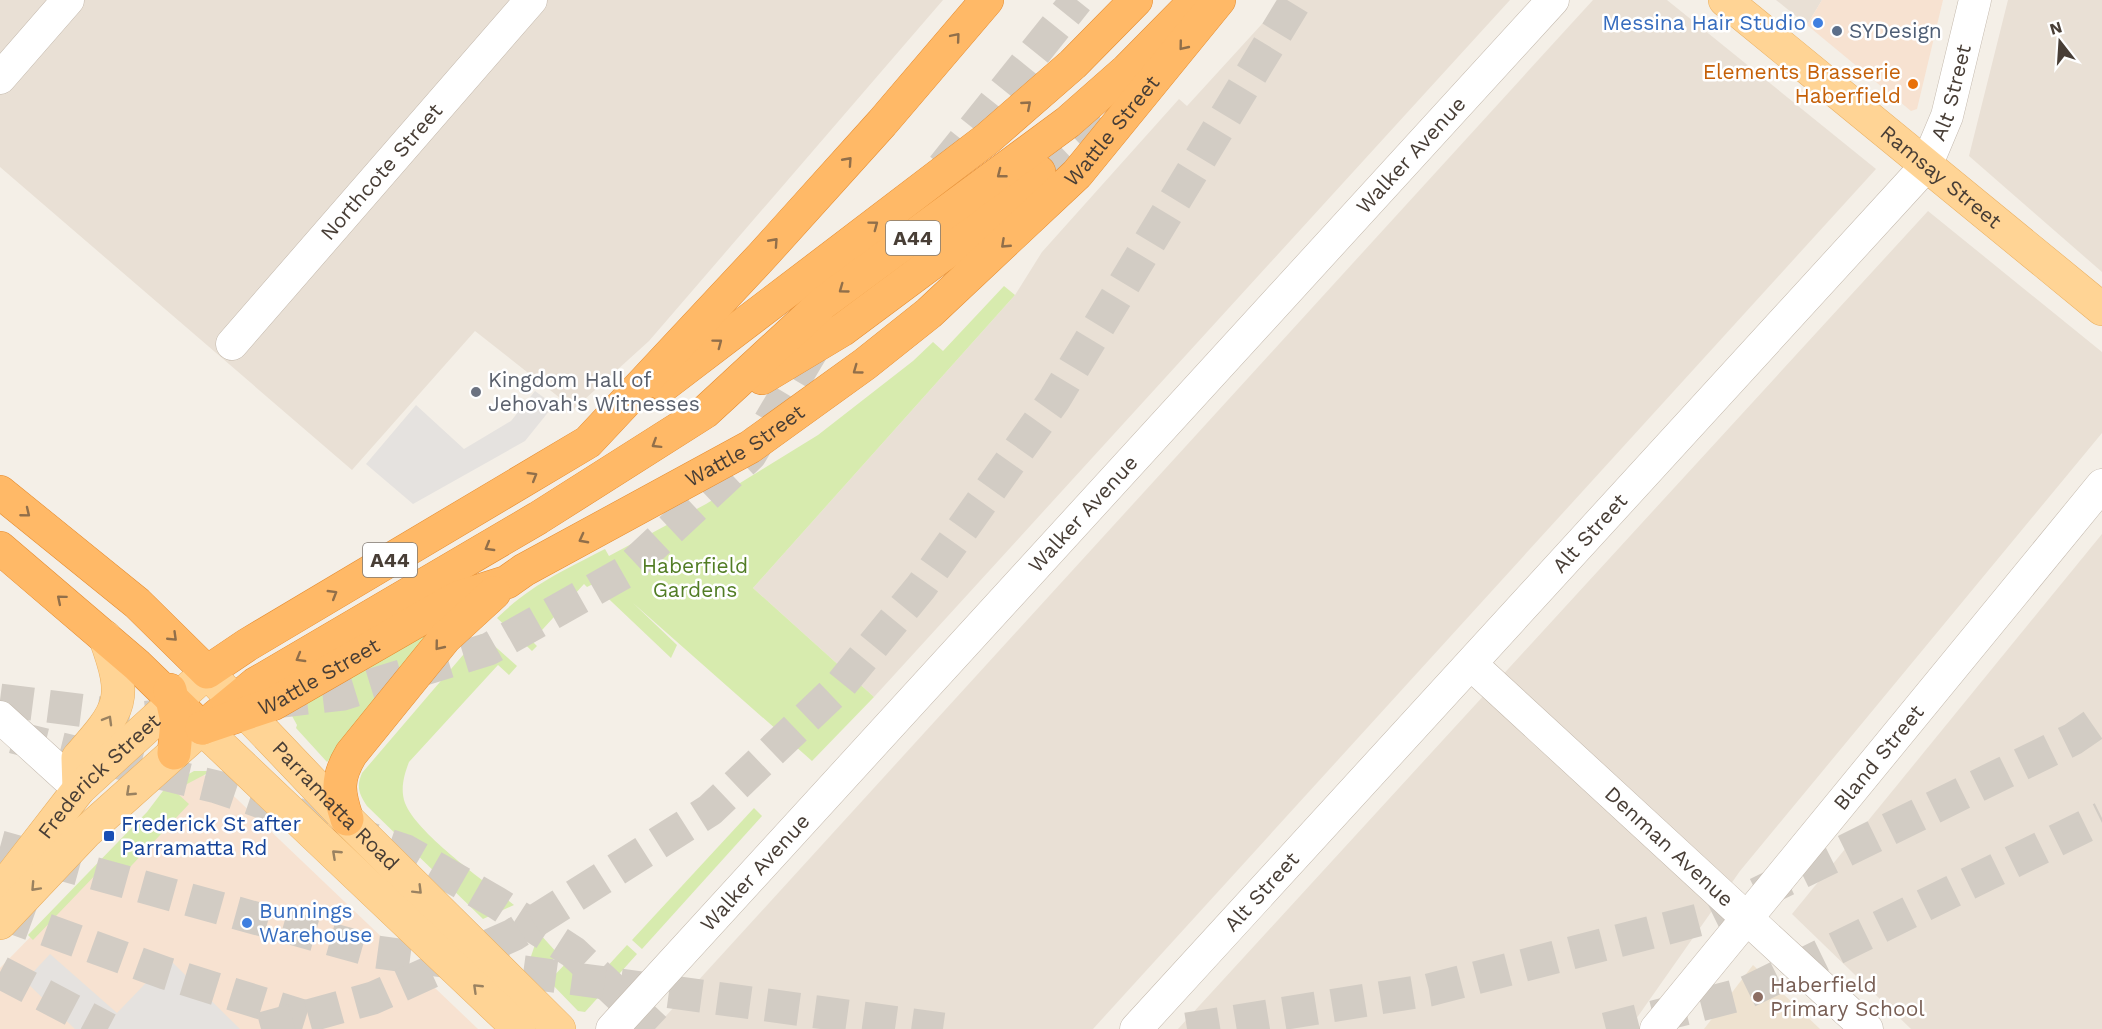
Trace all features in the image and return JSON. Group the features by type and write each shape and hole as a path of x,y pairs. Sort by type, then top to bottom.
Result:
{"highway":[{"name":"A44","path":"184,689 256,639 588,442 778,239 987,0"},
{"path":"588,442 987,139 1073,64 1136,0"},
{"name":"Wattle Street","path":"241,707 255,684 538,518 705,412 823,303 1068,122 1127,70 1196,0"},
{"name":"Wattle Street","path":"202,728 241,707 273,704 457,598 507,582 524,570 750,447 865,364 929,313 1077,174 1219,0"},
{"path":"705,412 842,330 948,251 1039,172"},
{"name":"Parramatta Road","path":"0,492 137,603 184,689 202,728"},
{"name":"Parramatta Road","path":"0,548 137,665 184,689"},
{"path":"347,819 339,796 341,772 351,754 446,638 479,604 507,582"},
{"path":"174,753 177,721 184,689"}],"main road":[{"name":"Ramsay Street","path":"1725,0 2102,309"},
{"path":"79,789 78,758 101,732 120,694 118,676 105,637"},
{"name":"Parramatta Road","path":"184,689 241,707 347,819 560,1029"},
{"name":"Frederick Street","path":"0,891 79,789 184,689"},
{"name":"Parramatta Road","path":"202,728 519,1029"},
{"name":"Frederick Street","path":"0,923 86,832 202,728"}],"street":[{"path":"4,66 68,0"},
{"name":"Northcote Street","path":"232,344 531,0"},
{"name":"Walker Avenue","path":"612,1029 1553,0"},
{"name":"Alt Street","path":"1136,1029 1472,665 1926,166 1947,116 1975,0"},
{"name":"Bland Street","path":"1656,1029 1746,916 2102,485"},
{"name":"Denman Avenue","path":"1472,665 1867,1029"},
{"path":"0,717 79,789"}],"shaded area":[{"path":"0,0 943,0 649,341 574,409 475,331 352,470 0,167"},
{"path":"1284,0 1510,0 874,697 753,588 1015,295 1042,252 1179,99 1187,106"},
{"path":"1593,0 1667,0 1876,169 1093,1029 654,1029"},
{"path":"1776,0 1822,0 1807,25"},
{"path":"1822,0 1943,0 1917,109 1911,111 1807,25"},
{"path":"2008,0 2102,0 2102,272 1969,156"},
{"path":"1928,211 2102,352 2102,433 1740,871 1629,1029 1178,1029"},
{"path":"535,391 554,405 525,441 413,504 366,464 416,405 464,449 511,421"},
{"path":"2102,534 2102,1029 1911,1029 1792,914"},
{"name":"Bunnings Warehouse","path":"195,773 215,778 478,1029 0,1029 0,968 148,817"},
{"path":"50,954 117,1013 169,959 240,1029 75,1029 25,981"},
{"name":"Haberfield Primary School","path":"1753,965 1820,1029 1704,1029"}],"green space":[{"name":"Haberfield Gardens","path":"1004,286 1015,295 753,588 874,697 812,761 633,603 677,645 671,658 593,584 587,587 584,584 532,641 537,646 532,651 497,618 548,579 605,549 609,556 706,504 818,435 913,361 933,342 943,351"},
{"path":"433,626 429,643 327,762 296,728 297,725 286,705"},
{"path":"481,634 517,666 509,675 498,665 409,762 403,787 405,803 423,829 514,905 483,919 367,806 360,794 359,786 362,773"},
{"path":"194,771 208,771 208,773 187,784 178,794 189,804 118,880 103,867 33,940 28,935 147,812 166,787"},
{"path":"754,808 762,816 642,949 632,940"},
{"path":"539,933 558,954 540,973 529,962"},
{"path":"627,945 637,954 585,1012 578,1011 549,981 569,960 593,982"}],"tunnel":[{"path":"943,167 1077,0"},
{"path":"261,1029 373,998 513,935 710,810 839,687 921,587 1054,400 1296,0"},
{"path":"1039,172 1140,76"},
{"path":"274,702 343,694 489,649 625,572 750,455 820,337"},
{"path":"0,700 140,718 178,714"},
{"path":"1187,1029 1429,990 1710,917 2073,739 2102,719"},
{"path":"13,737 217,787 406,851 497,903 573,952 655,1029"},
{"path":"1606,1029 1743,994 2102,818"},
{"path":"0,847 377,952 943,1029"},
{"path":"0,913 165,973 306,1017"},
{"path":"0,972 108,1029"}],"place":[{"name":"Messina Hair Studio","path":"1818,23"},
{"name":"SYDesign","path":"1837,31"},
{"name":"Elements Brasserie Haberfield","path":"1913,84"},
{"name":"Kingdom Hall of Jehovah's Witnesses","path":"476,392"},
{"name":"Frederick St after Parramatta Rd","path":"109,836"},
{"name":"Bunnings Warehouse","path":"247,923"},
{"name":"Haberfield Primary School","path":"1758,997"}]}
